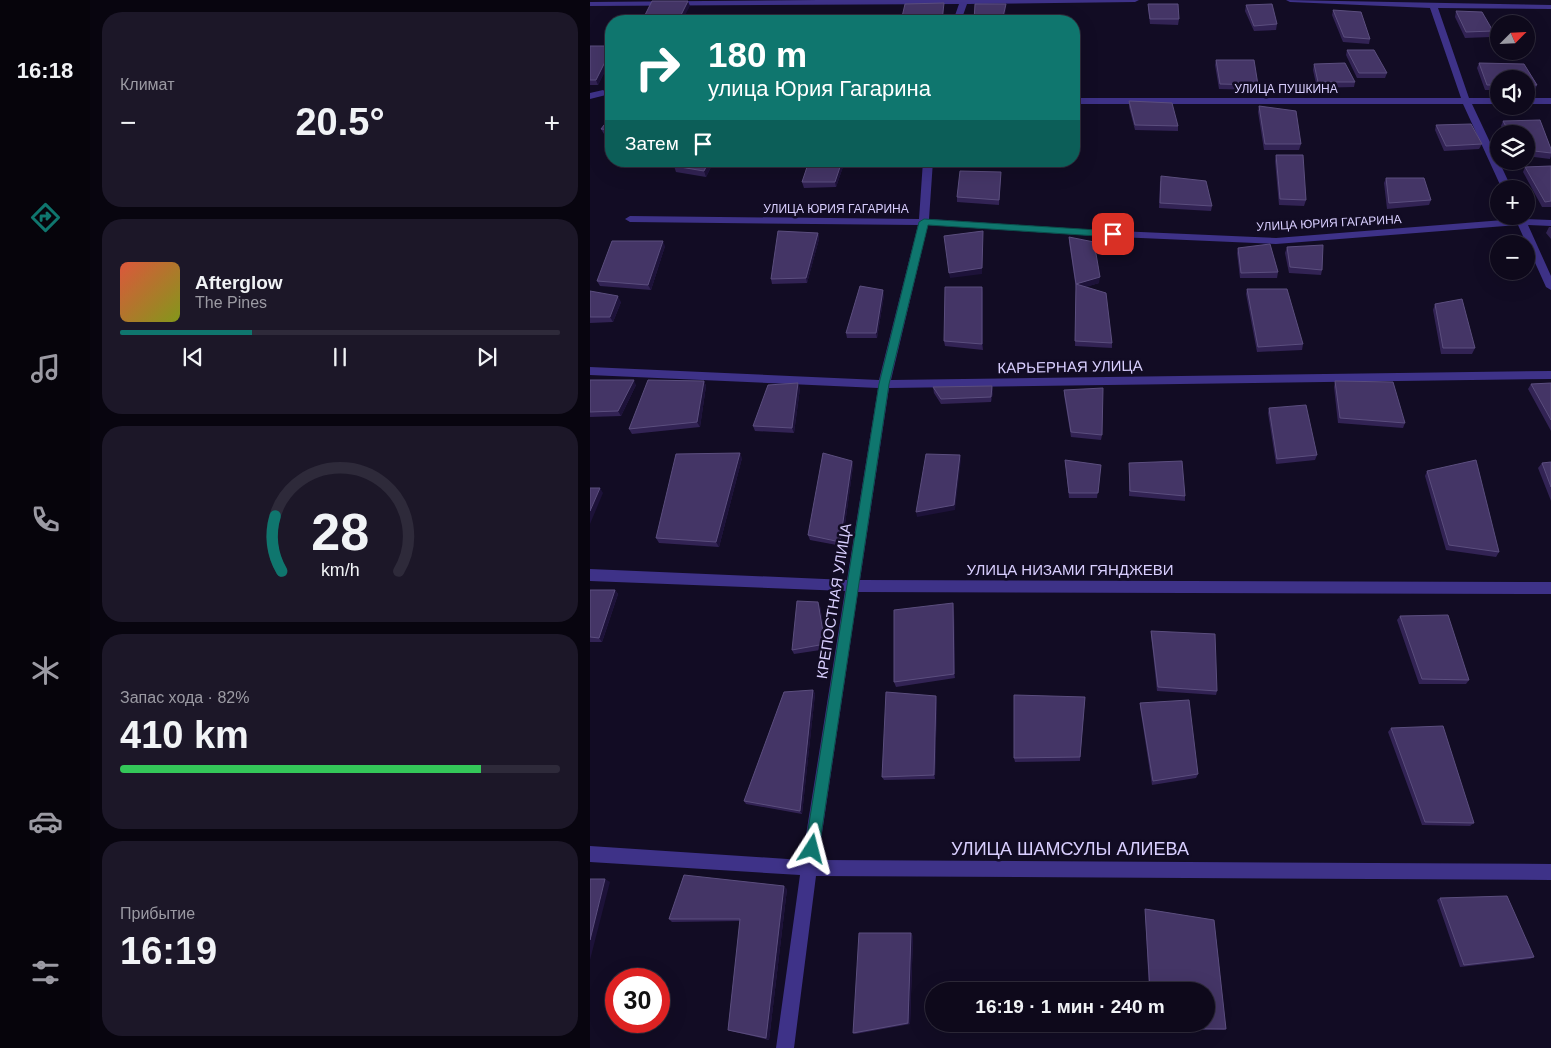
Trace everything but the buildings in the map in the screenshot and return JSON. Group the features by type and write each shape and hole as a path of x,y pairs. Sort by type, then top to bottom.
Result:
{"street":[{"path":"590,4 1135,0"},
{"path":"1290,0 1433,6 1551,7"},
{"path":"959,15 963,1"},
{"path":"1433,6 1466,101 1503,180"},
{"path":"590,96 603,93"},
{"name":"УЛИЦА ПУШКИНА","path":"1080,101 1490,101"},
{"path":"1535,101 1551,101"},
{"name":"КРЕПОСТНАЯ УЛИЦА","path":"785,1048 809,868 884,384 924,222 928,167"},
{"name":"УЛИЦА ЮРИЯ ГАГАРИНА","path":"630,220 924,222 1095,234 1276,241 1490,222"},
{"name":"УЛИЦА ЮРИЯ ГАГАРИНА","path":"1535,221 1551,223"},
{"path":"1524,225 1551,287"},
{"name":"КАРЬЕРНАЯ УЛИЦА","path":"590,370 884,384 1551,375"},
{"name":"УЛИЦА НИЗАМИ ГЯНДЖЕВИ","path":"590,575 852,586 1551,588"},
{"name":"УЛИЦА ШАМСУЛЫ АЛИЕВА","path":"590,854 809,868 1551,872"}],"route":[{"path":"812,849 884,384 924,222 1113,234"}]}
